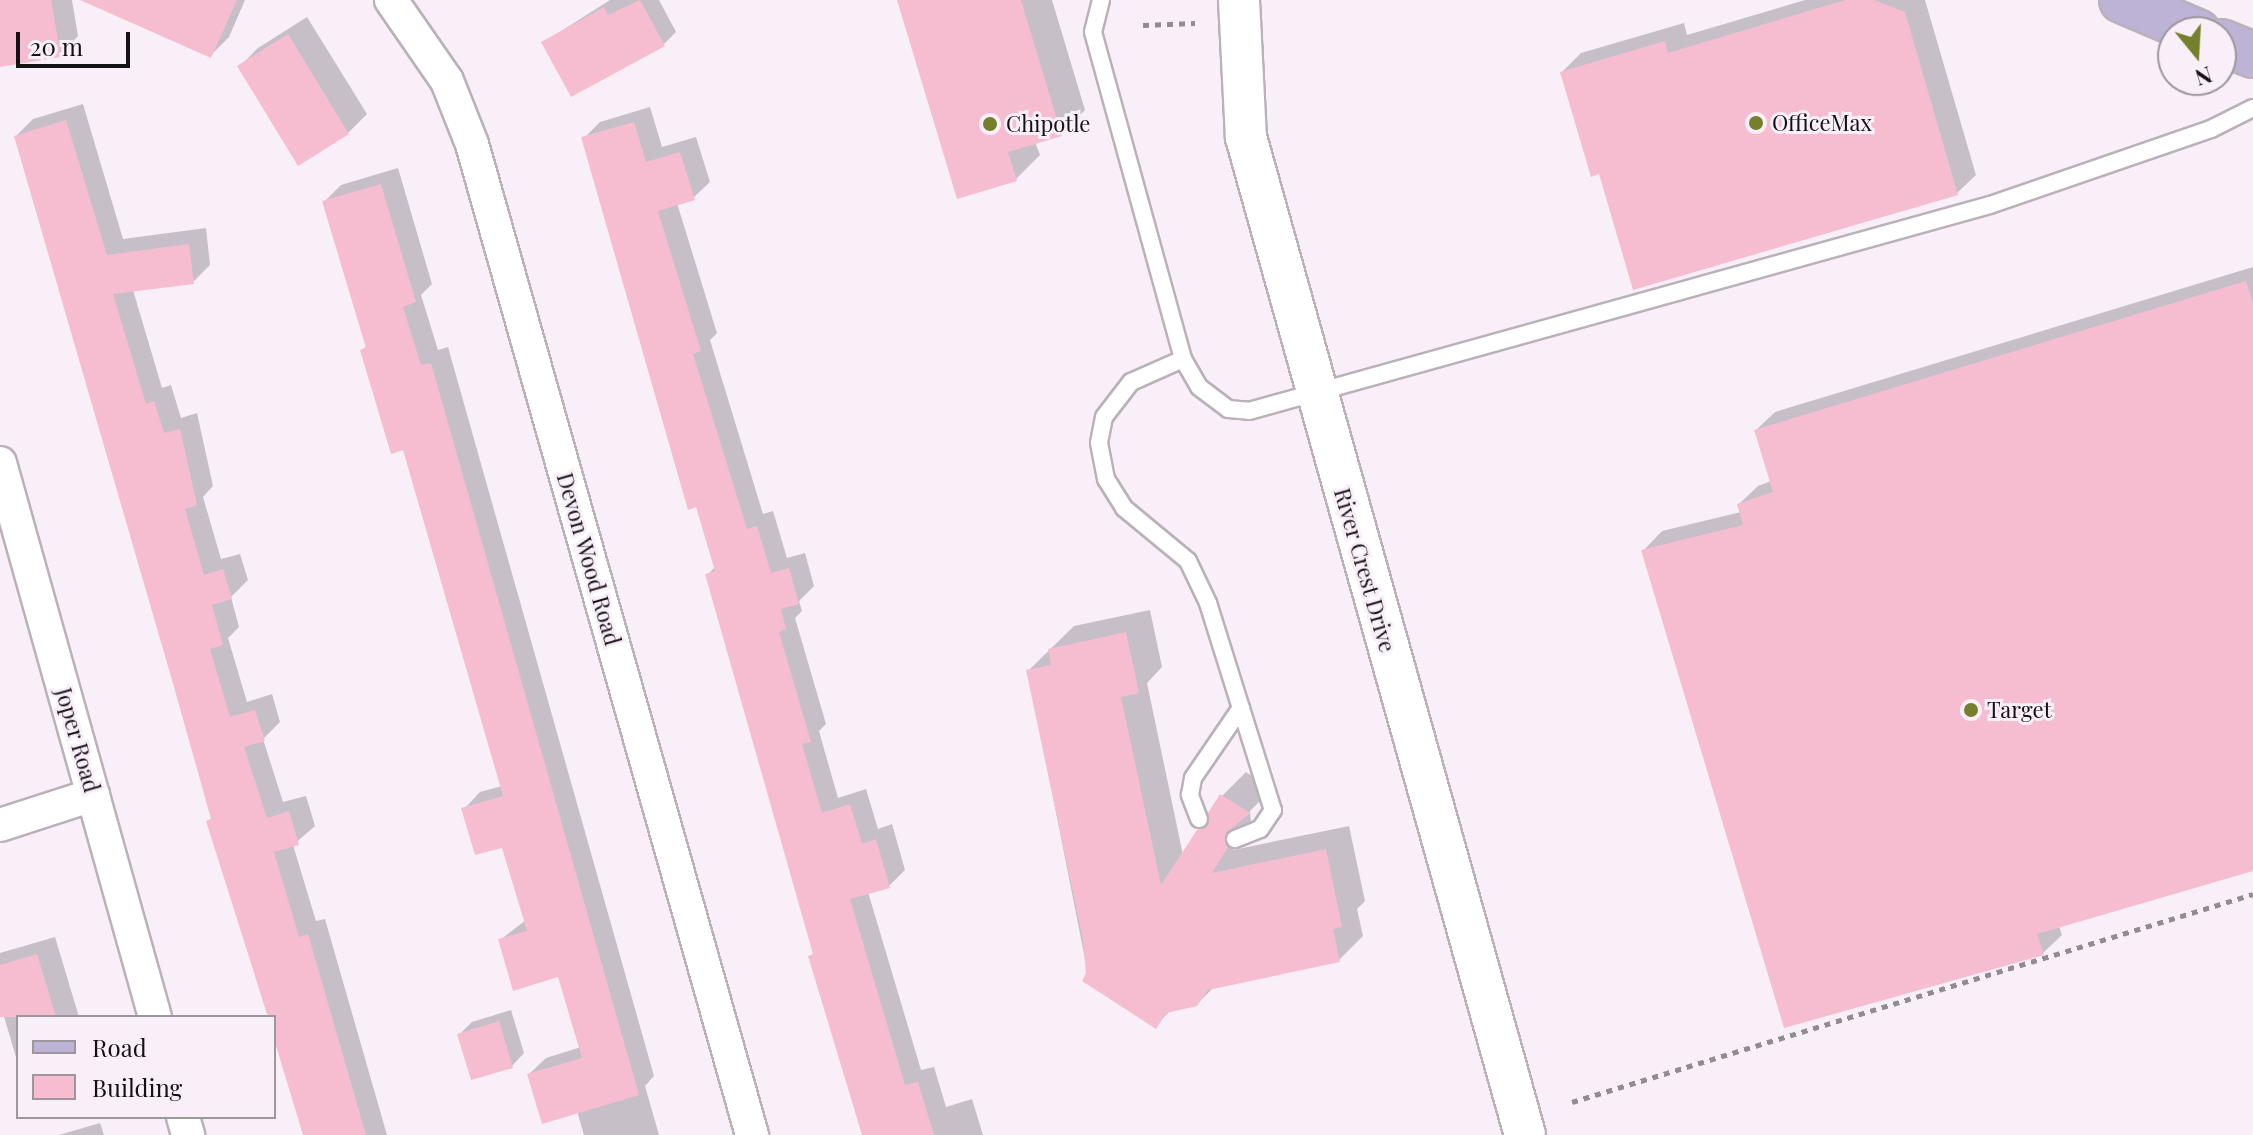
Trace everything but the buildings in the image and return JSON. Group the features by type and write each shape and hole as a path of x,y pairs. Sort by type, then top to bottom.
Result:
{"main road":[{"path":"2122,0 2160,16"}],"street":[{"name":"River Crest Drive","path":"1239,0 1246,137 1315,393 1525,1135"},
{"name":"Devon Wood Road","path":"404,4 447,81 472,144 752,1135"},
{"name":"Joper Road","path":"0,463 154,1015"},
{"path":"0,825 93,795"}],"lane":[{"path":"1101,0 1093,32 1183,359 1199,387 1228,409 1249,411 1990,205 2211,129 2253,108"},
{"path":"1183,359 1131,382 1104,417 1099,443 1106,479 1124,508 1188,561 1208,603 1273,810 1260,829 1235,839"},
{"path":"1199,819 1190,795 1207,752 1241,708"}],"path":[{"path":"1143,25 1195,23"},
{"path":"1572,1102 2253,894"}],"place":[{"name":"OfficeMax","path":"1756,123"},
{"name":"Chipotle","path":"990,124"},
{"name":"Target","path":"1971,710"}]}
